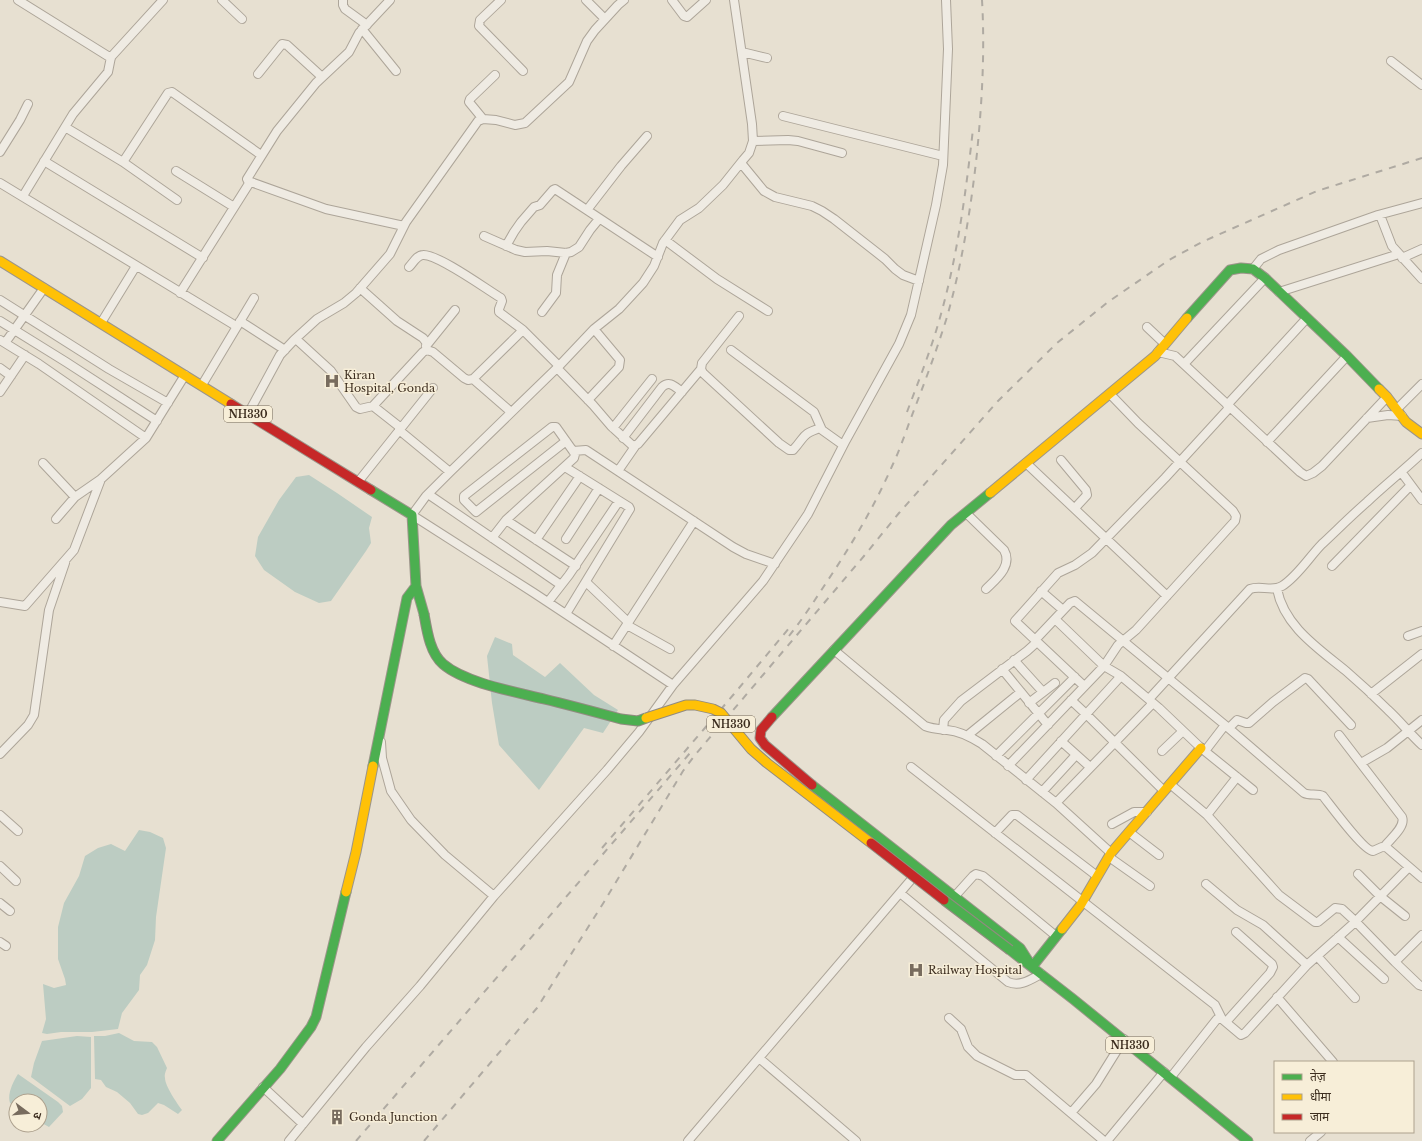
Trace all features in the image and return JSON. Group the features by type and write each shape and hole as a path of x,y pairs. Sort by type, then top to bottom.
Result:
{"main road":[{"name":"NH330","path":"0,261 412,516 416,586 428,634 436,654 443,664 456,673 498,687 631,721 638,721 686,705 695,705 721,713 751,749 767,763 1041,974 1248,1141"},
{"path":"1203,750 1167,787 1110,855 1082,902 1032,967 1020,948 795,771 765,745 760,738 762,730 834,650 951,525 1110,394 1158,352 1195,308 1230,270 1241,268 1253,269 1265,278 1348,356 1387,397 1406,422 1422,434"},
{"path":"217,1141 280,1068 311,1027 316,1017 356,852 407,598 416,586"}],"street":[{"path":"18,0 111,58"},
{"path":"23,196 73,114 108,72 111,58 163,0"},
{"path":"222,0 242,19"},
{"path":"343,0 345,9 365,27 396,71"},
{"path":"390,0 358,34 348,52 322,77 277,131 247,179 248,182 326,209 404,226"},
{"path":"586,0 605,19"},
{"path":"248,414 277,360 285,350 317,319 344,303 360,288 390,254 404,226 431,185 478,121 483,119 496,120 515,125 525,123 569,82 587,42 595,30 624,0"},
{"path":"672,0 684,16 687,17 706,0"},
{"path":"673,686 548,602 412,516 428,494 558,367 594,329 619,308 643,283 654,266 665,240 680,220 699,208 723,186 749,153 753,141 734,0"},
{"path":"289,1141 366,1047 420,986 494,896 639,732 673,686 763,581 808,514 843,445 899,344 911,315 936,205 943,156 948,50 946,0"},
{"path":"496,2 480,20 479,26 523,71"},
{"path":"258,74 282,44 287,45 322,77"},
{"path":"742,52 767,58"},
{"path":"1391,61 1422,85"},
{"path":"483,119 469,102 470,99 495,75"},
{"path":"123,162 168,93 172,92 261,155"},
{"path":"0,152 28,104"},
{"path":"783,116 943,156"},
{"path":"65,127 123,162 177,200"},
{"path":"587,210 621,166 647,136"},
{"path":"753,141 798,141 842,153"},
{"path":"44,161 203,258"},
{"path":"741,163 764,191 775,197 812,206 822,211 874,250 903,275 919,280"},
{"path":"176,171 234,207"},
{"path":"180,293 250,182"},
{"path":"0,183 180,293 238,323 285,350"},
{"path":"506,246 514,232 534,207 540,205 553,190 556,189 658,257"},
{"path":"1253,269 1261,259 1279,250 1380,215 1422,203"},
{"path":"1380,215 1392,246 1422,279"},
{"path":"484,236 506,246 525,252 571,252 578,247 600,219"},
{"path":"665,240 717,279 768,311"},
{"path":"1279,292 1422,249"},
{"path":"542,312 556,293 556,275 566,252"},
{"path":"409,267 419,256 424,255 445,263 501,298 502,301 499,312 523,330 623,438 631,445 636,445"},
{"path":"102,323 136,266"},
{"path":"1184,364 1265,278"},
{"path":"44,288 14,330 2,342 146,438"},
{"path":"360,288 397,321 423,338 426,342 427,348 468,380 473,379 523,330"},
{"path":"202,385 254,298"},
{"path":"0,300 109,369 168,403"},
{"path":"296,339 331,371 356,407 360,409 373,406 427,348 455,310"},
{"path":"618,470 636,445 701,370 702,363 739,316"},
{"path":"1084,686 1014,620 1058,573 1075,565 1092,554 1180,462 1307,318"},
{"path":"0,321 157,421"},
{"path":"1147,326 1165,344"},
{"path":"588,400 620,367 621,362 594,329"},
{"path":"730,350 814,412 818,418 821,428 843,445"},
{"path":"1158,352 1174,356 1184,364 1267,442 1306,476 1310,476 1322,466 1387,397"},
{"path":"0,392 25,356"},
{"path":"1267,442 1348,356"},
{"path":"0,368 11,376"},
{"path":"701,370 779,443 789,450 793,450 808,432 821,428"},
{"path":"56,518 75,497 101,479 146,438 185,375"},
{"path":"473,379 511,412"},
{"path":"613,428 652,379"},
{"path":"623,438 662,386 670,384 682,392"},
{"path":"1367,418 1399,413 1422,384"},
{"path":"358,482 433,388"},
{"path":"1008,766 1104,666 1118,645 1136,630 1235,521 1236,516 1233,511 1138,423 1110,394"},
{"path":"373,406 450,472"},
{"path":"492,538 506,520 575,457 573,451 566,441 556,427 552,427 464,496 464,500 476,512 566,441"},
{"path":"573,451 586,450 739,551 775,564"},
{"path":"1056,803 1115,742 1151,701 1168,678 1250,589 1256,586 1276,589 1284,585 1308,561 1312,554 1322,544 1368,501 1402,473 1422,453"},
{"path":"1061,460 1086,490 1086,495 1075,508"},
{"path":"43,463 75,497"},
{"path":"1026,463 1167,596"},
{"path":"566,466 629,507 630,511 566,614"},
{"path":"1402,473 1422,500"},
{"path":"536,540 580,476"},
{"path":"0,602 25,606 74,550 101,479"},
{"path":"1332,566 1411,485"},
{"path":"566,539 599,488"},
{"path":"428,494 561,585"},
{"path":"548,602 576,566 619,501"},
{"path":"966,513 1004,550 1008,558 1006,567 986,589"},
{"path":"506,520 576,566"},
{"path":"613,646 694,522"},
{"path":"0,754 28,725 34,715 49,610 67,558"},
{"path":"586,582 628,624 670,649"},
{"path":"1276,589 1278,598 1284,610 1309,641 1346,671 1371,694 1422,745"},
{"path":"1041,591 1063,610"},
{"path":"943,730 944,720 961,701 1036,641 1063,610 1070,603 1076,601 1227,726 1304,793 1308,795 1323,796 1348,828 1368,850 1374,851 1384,847 1402,826 1403,820 1339,735"},
{"path":"1055,619 1104,666 1121,676 1151,701 1203,750 1253,790"},
{"path":"1408,636 1422,631"},
{"path":"834,650 925,726 932,729 968,735 982,744 1056,803 1110,855 1150,886"},
{"path":"1371,694 1422,654"},
{"path":"1014,660 1043,692"},
{"path":"1002,669 1048,724"},
{"path":"1026,780 1121,676"},
{"path":"996,756 1075,677"},
{"path":"1203,750 1227,726 1237,720 1248,723 1305,678 1308,679 1351,725"},
{"path":"1029,703 1056,683"},
{"path":"968,735 1021,692"},
{"path":"1071,700 1115,742 1167,787 1207,815 1274,890 1311,920 1318,922 1337,908 1342,909 1395,962 1422,986"},
{"path":"1361,763 1387,748 1422,720"},
{"path":"380,730 382,758 391,792 411,820 444,855 494,896"},
{"path":"1162,751 1183,731"},
{"path":"1061,741 1090,767"},
{"path":"1042,792 1076,754"},
{"path":"911,767 1215,1006 1224,1020 1243,1035 1307,965 1355,921 1409,867"},
{"path":"1207,815 1237,777"},
{"path":"1112,824 1134,812 1146,812"},
{"path":"0,815 18,831"},
{"path":"995,832 1012,815 1017,815 1098,876"},
{"path":"1129,832 1159,855"},
{"path":"1384,847 1388,848 1421,876"},
{"path":"0,866 16,881"},
{"path":"688,1141 920,869"},
{"path":"955,896 973,876 976,874 983,876 1056,936"},
{"path":"1358,874 1380,896 1405,916"},
{"path":"1206,884 1236,910 1263,925 1307,965"},
{"path":"900,893 1008,982 1019,984 1041,974"},
{"path":"0,903 10,911"},
{"path":"1224,1020 1270,973 1273,967 1272,964 1236,932"},
{"path":"1395,962 1422,935"},
{"path":"1338,936 1384,979"},
{"path":"1317,956 1355,998"},
{"path":"1277,997 1332,1061"},
{"path":"949,1018 961,1029 968,1047 978,1056 1015,1075 1026,1076 1105,1141 1217,1019 1224,1020"},
{"path":"1071,1113 1096,1084 1124,1040"},
{"path":"759,1058 856,1141"},
{"path":"263,1087 303,1124"},
{"path":"1310,1141 1320,1133"}],"shaded area":[{"path":"309,475 372,517 369,528 371,543 331,601 319,603 295,592 264,570 255,556 258,537 279,500 296,477"},
{"path":"495,637 512,644 513,655 545,677 560,663 594,695 618,710 603,733 584,728 539,790 499,745 492,703 487,656"},
{"path":"139,830 150,832 163,838 166,848 156,917 155,940 147,965 140,975 139,990 122,1013 118,1029 92,1032 42,1033 46,1019 43,984 54,988 66,985 58,959 58,927 64,903 79,876 85,856 98,848 111,844 125,851"},
{"path":"119,1033 134,1041 152,1042 157,1047 167,1068 165,1075 167,1085 182,1110 178,1114 158,1103 148,1113 142,1115 138,1114 130,1103 117,1092 106,1087 101,1080 95,1079 94,1036 105,1036"},
{"path":"77,1036 91,1037 91,1088 82,1099 70,1106 31,1077 34,1063 42,1041"},
{"path":"18,1074 45,1093 10,1093 12,1084"},
{"path":"48,1095 62,1106 63,1112 49,1127"}],"railway":[{"path":"789,636 841,561 880,493 896,458 947,317 965,236 977,153 982,76 982,0"},
{"path":"907,412 934,339 947,291 961,222 973,129"},
{"path":"424,1141 537,1008 604,902 683,771 695,755 899,513 998,401 1057,343 1108,302 1169,260 1202,242 1317,191 1422,158"},
{"path":"602,848 790,627"},
{"path":"356,1141 690,753"}],"traffic: fast":[{"path":"1187,318 1230,270 1241,268 1253,269 1265,278 1347,356 1379,389"},
{"path":"371,490 412,515 416,586 424,614"},
{"path":"772,717 951,525 990,493"},
{"path":"373,766 407,598 416,586"},
{"path":"424,614 426,627 435,654 443,664 453,671 477,682 621,719 638,721 646,718"},
{"path":"812,785 1020,948 1032,967 1062,929"},
{"path":"217,1141 280,1069 311,1027 316,1017 346,892"},
{"path":"944,900 1010,950"},
{"path":"1010,950 1073,999 1248,1141"}],"traffic: slow":[{"path":"0,261 231,404"},
{"path":"990,493 1155,356 1187,318"},
{"path":"1379,389 1406,422 1422,434"},
{"path":"646,718 686,705 695,705 713,709 721,713 751,749 767,763 871,843"},
{"path":"1062,929 1080,906 1111,853 1201,748"},
{"path":"346,892 356,852 373,766"}],"traffic: jam":[{"path":"231,404 371,490"},
{"path":"772,717 761,730 760,738 765,745 812,785"},
{"path":"871,843 944,900"}],"place":[{"name":"Kiran Hospital, Gonda","path":"332,381"},
{"name":"Railway Hospital","path":"916,970"},
{"name":"Gonda Junction","path":"337,1117"}]}
